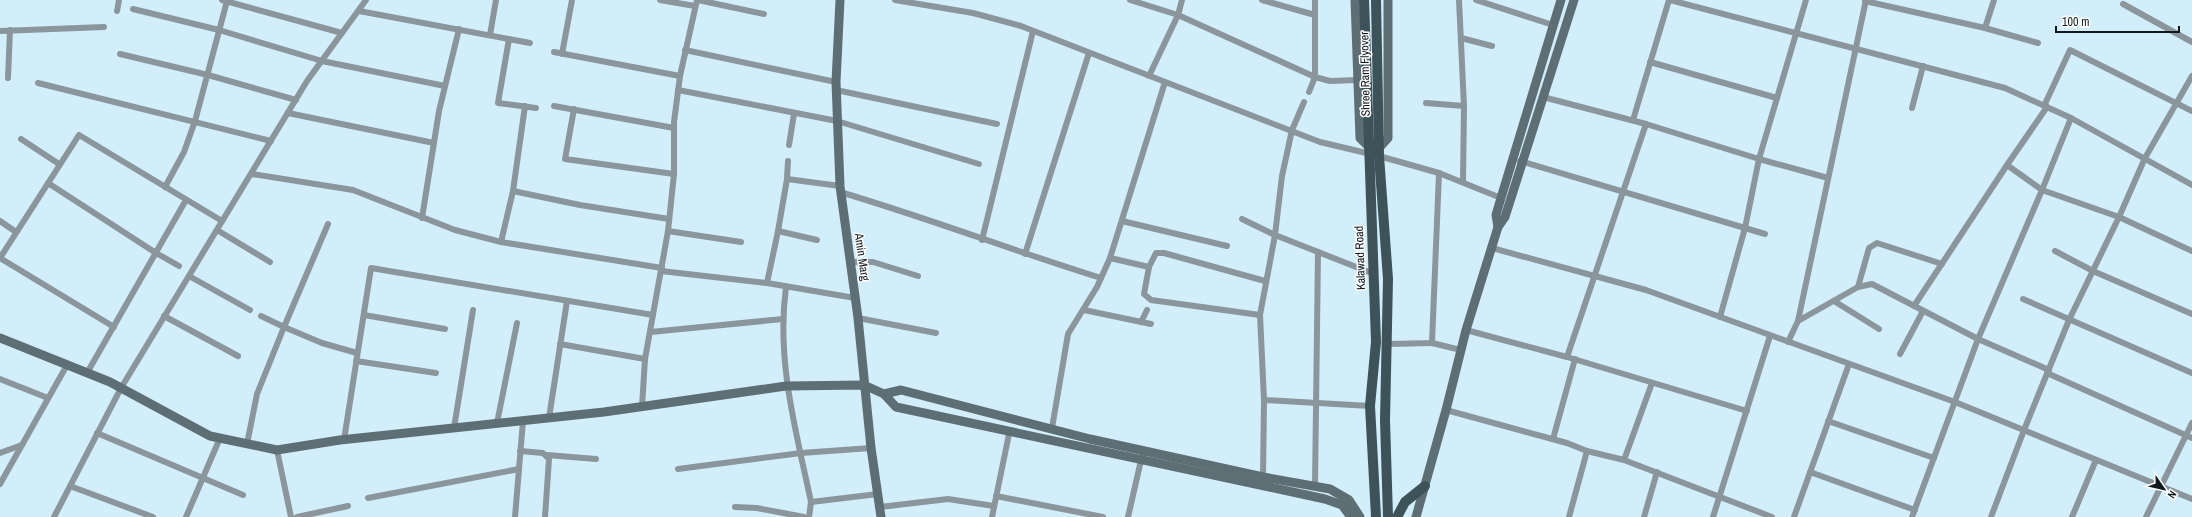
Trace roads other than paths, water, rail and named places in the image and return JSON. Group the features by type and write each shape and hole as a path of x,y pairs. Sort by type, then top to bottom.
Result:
{"main road":[{"name":"Amin Marg","path":"840,0 836,86 840,189 858,318 871,448 881,517"},
{"name":"Kalawad Road","path":"1355,0 1360,138 1368,150 1374,274 1376,342 1370,406 1376,517"},
{"name":"Shree Ram Flyover","path":"1364,0 1368,150"},
{"name":"Shree Ram Flyover","path":"1376,0 1379,152"},
{"path":"1388,0 1388,138 1379,152 1388,279 1388,344 1384,420 1388,517"},
{"path":"1416,517 1446,410 1466,330 1498,227 1505,217 1517,161 1561,0"},
{"path":"1498,227 1496,215 1501,198 1543,97 1574,0"},
{"path":"0,338 121,388 210,436 277,450 344,440 642,407 786,386 864,384 884,394 896,407 1263,477 1330,488 1349,500 1360,517"},
{"path":"884,394 901,390 1052,428 1143,454 1326,499 1342,505 1351,517"},
{"path":"1397,517 1405,502 1425,486"}],"street":[{"path":"117,12 119,0"},
{"path":"54,517 121,388 164,316 296,100 366,0"},
{"path":"490,35 496,0"},
{"path":"562,54 572,0"},
{"path":"660,0 696,2 764,14"},
{"path":"895,0 973,13 1033,31 1320,142 1379,152 1463,181 1501,198"},
{"path":"1130,0 1178,15 1315,77 1330,81 1358,80"},
{"path":"1149,76 1178,15 1182,0"},
{"path":"1262,0 1315,15"},
{"path":"1309,92 1315,77 1316,0"},
{"path":"1459,0 1464,106 1463,181"},
{"path":"1476,0 1553,25"},
{"path":"1633,120 1669,0 2005,88 2071,118 2192,185"},
{"path":"1720,317 1745,228 1759,159 1806,0"},
{"path":"1986,28 1994,0"},
{"path":"165,187 184,152 195,121 208,75 225,1 342,33"},
{"path":"1788,342 1798,321 1866,1 1986,28 2038,43"},
{"path":"642,407 645,358 668,231 674,174 674,128 678,90 696,2"},
{"path":"2123,4 2192,42"},
{"path":"133,9 219,30 322,61 445,86"},
{"path":"359,11 530,43"},
{"path":"0,31 104,27"},
{"path":"8,78 10,30"},
{"path":"422,218 445,86 459,30"},
{"path":"982,240 1033,31"},
{"path":"1461,38 1492,46"},
{"path":"509,39 498,103 536,108"},
{"path":"686,50 997,124"},
{"path":"1914,306 2046,106 2070,50 2192,111"},
{"path":"554,52 680,76"},
{"path":"1025,254 1089,53"},
{"path":"120,54 208,75 296,100"},
{"path":"1650,62 1777,98"},
{"path":"1912,108 1923,66"},
{"path":"1990,517 2069,320 2119,217 2144,158 2192,76"},
{"path":"1052,428 1068,334 1084,310 1110,258 1165,82"},
{"path":"38,83 271,141"},
{"path":"678,90 838,122 979,164"},
{"path":"1543,97 1633,120 1759,159 1828,178"},
{"path":"1263,477 1264,400 1260,315 1265,281 1275,235 1282,176 1292,130 1304,102"},
{"path":"1426,103 1464,106"},
{"path":"501,242 513,191 525,106"},
{"path":"554,106 674,128"},
{"path":"574,109 565,158 674,174"},
{"path":"288,113 434,143"},
{"path":"789,144 794,114"},
{"path":"1912,517 1978,339 2071,118"},
{"path":"1567,357 1646,124"},
{"path":"114,327 0,258 79,135 222,221"},
{"path":"21,139 59,164"},
{"path":"767,283 787,179 788,161"},
{"path":"1517,161 1765,234"},
{"path":"2007,165 2042,190 2119,217 2192,251"},
{"path":"1432,343 1439,173"},
{"path":"252,174 353,190 455,230 501,242 661,270 767,283 855,298"},
{"path":"787,179 840,189 982,240 1101,278"},
{"path":"48,183 156,253 179,266"},
{"path":"513,191 580,205 669,219"},
{"path":"87,373 186,200"},
{"path":"1242,219 1275,235 1374,274"},
{"path":"0,221 16,232"},
{"path":"1122,221 1227,246"},
{"path":"247,444 257,394 328,224"},
{"path":"217,230 270,262"},
{"path":"668,231 741,242"},
{"path":"778,231 817,240"},
{"path":"1858,286 1869,248 1872,244 1877,243 1942,264"},
{"path":"1492,248 1646,290 1955,402 2192,500"},
{"path":"2055,251 2093,271 2192,314"},
{"path":"1315,486 1318,252"},
{"path":"1260,315 1151,300 1144,294 1149,267 1156,253 1164,253 1265,281"},
{"path":"1110,258 1149,267"},
{"path":"850,262 880,264 918,276"},
{"path":"344,440 371,268 653,315"},
{"path":"189,276 250,310"},
{"path":"1798,321 1858,286 1872,284 1978,339 2189,436"},
{"path":"786,287 783,319 786,386 811,502 810,517"},
{"path":"2024,299 2192,374"},
{"path":"549,418 567,301"},
{"path":"1834,301 1879,329"},
{"path":"454,428 473,310"},
{"path":"1084,310 1151,324"},
{"path":"1141,322 1147,310"},
{"path":"1900,354 1923,311"},
{"path":"364,314 445,329"},
{"path":"164,316 238,356"},
{"path":"261,316 322,343 357,353"},
{"path":"858,318 936,333"},
{"path":"650,332 783,319"},
{"path":"497,424 517,323"},
{"path":"1466,330 1574,359 1746,411"},
{"path":"1713,517 1770,336"},
{"path":"1388,344 1432,343 1461,350"},
{"path":"560,344 645,358"},
{"path":"1553,439 1574,359"},
{"path":"356,361 436,373"},
{"path":"1794,517 1849,364"},
{"path":"0,484 67,365"},
{"path":"0,379 48,398"},
{"path":"1624,460 1652,382"},
{"path":"1264,400 1370,406"},
{"path":"1446,410 1553,439 1587,452 1624,460 1772,517"},
{"path":"515,517 523,421"},
{"path":"1828,421 1934,458"},
{"path":"2146,517 2160,486 2189,436 2192,423"},
{"path":"98,433 243,495"},
{"path":"992,517 1009,434"},
{"path":"186,517 220,438"},
{"path":"0,453 22,445"},
{"path":"678,469 801,453 871,448"},
{"path":"277,450 291,517"},
{"path":"520,451 596,459"},
{"path":"1569,517 1587,452"},
{"path":"1128,517 1143,454"},
{"path":"545,517 549,459 547,455"},
{"path":"2072,517 2096,460"},
{"path":"368,498 519,469"},
{"path":"1644,517 1657,472"},
{"path":"1810,472 1915,510"},
{"path":"70,486 153,517"},
{"path":"811,502 878,494"},
{"path":"996,496 1103,517"},
{"path":"880,507 948,499 994,506"},
{"path":"297,517 348,506"},
{"path":"735,507 757,508 804,517"}]}
